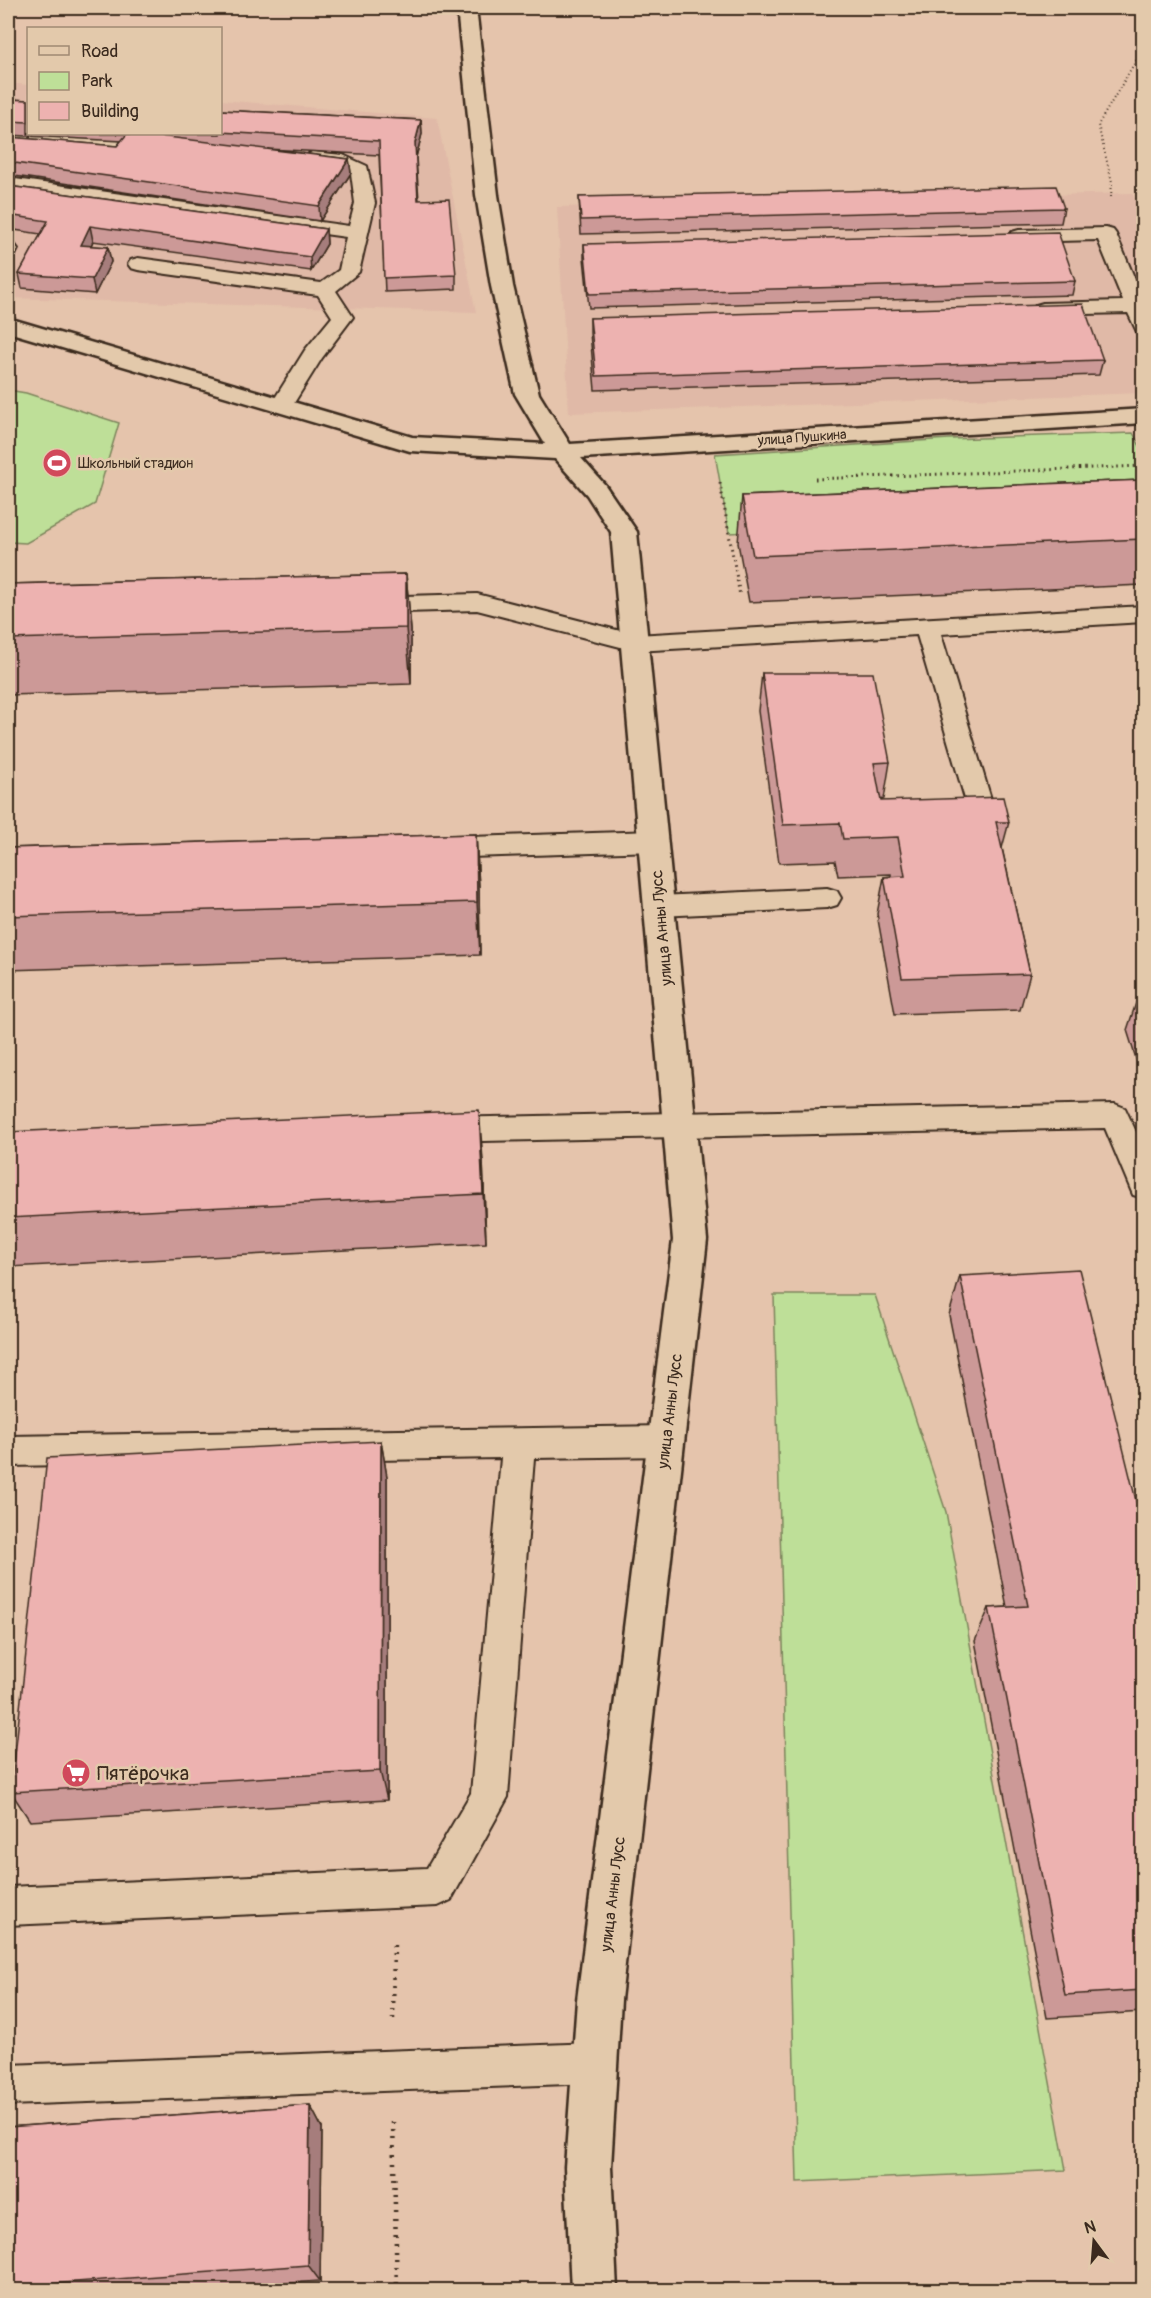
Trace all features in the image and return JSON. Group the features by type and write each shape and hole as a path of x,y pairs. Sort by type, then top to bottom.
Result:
{"street":[{"path":"466,8 487,195 502,286 527,394 562,452"},
{"name":"улица Пушкина","path":"8,325 410,444 562,452 1143,416"},
{"name":"улица Анны Лусс","path":"562,452 596,490 624,532 690,1240 599,2000 588,2167 594,2290"}],"lane":[{"path":"8,139 177,148"},
{"path":"138,264 325,290 349,272 365,203 360,170 336,159 290,156"},
{"path":"8,184 358,233"},
{"path":"999,236 1106,234 1140,316 1028,310"},
{"path":"281,406 313,355 343,317 325,290"},
{"path":"348,606 477,602 636,643 1143,614"},
{"path":"927,627 978,799"},
{"path":"414,848 654,841"},
{"path":"659,906 827,898"},
{"path":"415,1130 1115,1116 1143,1186"},
{"path":"8,1451 666,1441"},
{"path":"8,1906 438,1887 489,1797 519,1443"},
{"path":"8,2085 595,2063"}],"path":[{"path":"1106,234 1112,183 1098,125 1143,47"},
{"path":"814,479 1143,466"},
{"path":"732,482 720,483 748,636"}],"shaded area":[{"path":"8,83 27,85 27,135 222,135 222,100 437,118 476,312 8,298"},
{"path":"1132,193 1143,216 1143,393 569,413 557,207"}],"green space":[{"name":"Школьный стадион","path":"8,390 26,393 119,423 95,504 26,543 8,542"},
{"path":"1133,433 1143,452 1143,516 729,533 715,454 949,439"},
{"path":"774,1295 875,1295 946,1512 1066,2170 797,2182"}],"building":[{"path":"8,99 27,100 27,122 8,121"},
{"path":"222,110 421,120 415,143 418,200 449,199 456,275 384,278 379,141 222,132"},
{"path":"126,135 150,135 349,159 319,206 8,162 8,137 117,146"},
{"path":"8,186 326,229 310,257 90,226 81,245 108,247 92,279 19,274 48,221 8,215"},
{"path":"1056,186 1064,208 581,220 579,197"},
{"path":"1058,232 1075,281 589,294 584,244"},
{"path":"1083,304 1103,360 596,376 590,318"},
{"path":"1143,480 1143,539 753,556 742,496"},
{"path":"406,574 406,628 8,639 8,584"},
{"path":"762,673 873,673 890,762 874,763 881,801 1003,797 1009,822 996,822 1030,974 902,978 884,877 905,876 898,837 843,839 840,823 783,825"},
{"path":"476,834 477,902 8,916 8,848"},
{"path":"479,1110 483,1194 8,1218 8,1132"},
{"path":"1079,1269 1143,1529 1143,1990 1065,1995 989,1608 1028,1606 960,1276"},
{"path":"381,1441 380,1771 11,1792 47,1458"},
{"path":"310,2105 308,2265 8,2287 8,2127"}],"place":[{"name":"Школьный стадион","path":"57,463"},
{"name":"Пятёрочка","path":"76,1773"}]}
